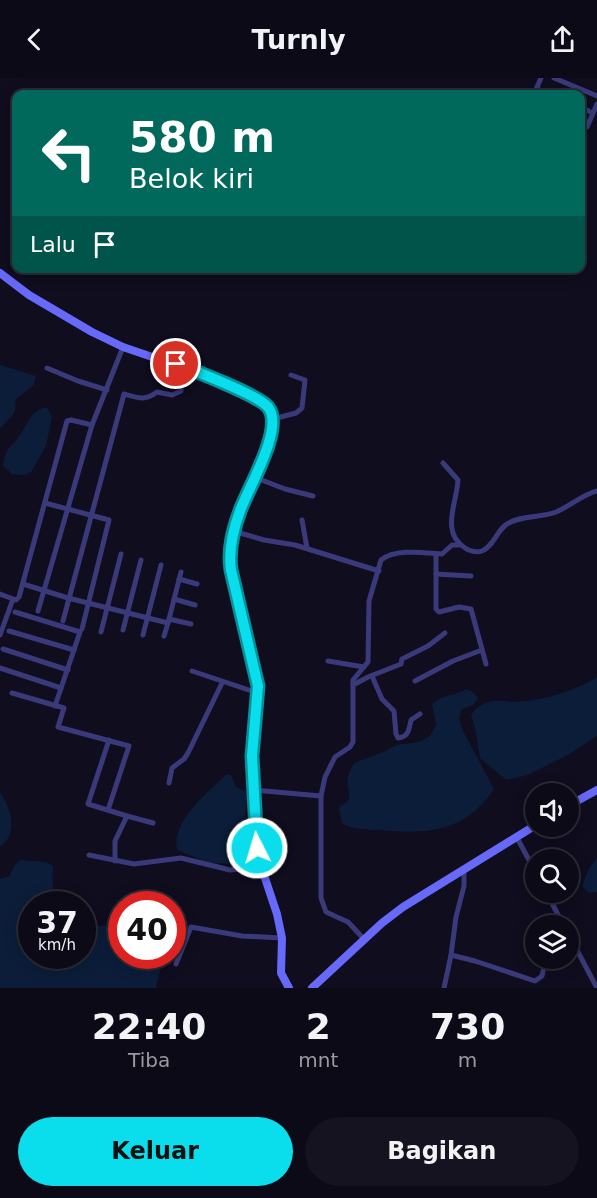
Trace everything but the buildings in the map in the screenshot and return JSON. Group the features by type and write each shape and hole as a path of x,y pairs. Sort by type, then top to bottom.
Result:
{"street":[{"path":"554,78 583,90"},
{"path":"585,129 597,104"},
{"path":"585,109 593,112"},
{"path":"0,273 15,286 48,307 123,347 202,374 261,401 268,408 273,419 269,441 234,531 230,554 231,570 257,682 258,693 252,740 256,836 262,867 282,938 281,973 289,988"},
{"path":"38,611 92,425 123,347"},
{"path":"63,621 124,394 142,399 151,397 157,392 172,395 181,391 181,381 176,364"},
{"path":"47,368 107,390"},
{"path":"273,419 296,413 302,408 305,380 291,375"},
{"path":"0,594 13,599 19,598 67,421 69,419 92,425"},
{"path":"443,463 458,480 450,521 452,529 461,545 470,551 483,551 510,522 554,512 597,491"},
{"path":"254,477 285,489 313,496"},
{"path":"45,503 109,520 82,629"},
{"path":"302,520 307,548"},
{"path":"234,531 264,540 307,548 379,571"},
{"path":"364,939 348,922 329,914 323,908 321,898 321,796 324,777 339,753 350,747 353,742 353,680 368,662 369,601 381,560 391,555 442,554 452,545 461,545"},
{"path":"101,632 121,554"},
{"path":"436,554 437,611 442,612 459,607 471,609 486,664"},
{"path":"123,630 141,560"},
{"path":"143,635 161,565"},
{"path":"164,636 181,572"},
{"path":"436,574 471,576"},
{"path":"179,579 198,584"},
{"path":"23,584 147,618 190,624"},
{"path":"0,635 2,622 13,599"},
{"path":"174,599 195,604"},
{"path":"15,612 80,632 55,706"},
{"path":"9,631 74,650"},
{"path":"353,685 401,664 402,659 428,646 446,633"},
{"path":"3,650 68,670"},
{"path":"415,681 453,661 482,650"},
{"path":"328,661 364,667"},
{"path":"0,668 62,688"},
{"path":"192,671 258,693"},
{"path":"372,676 382,699 394,711 398,738 403,738 408,734 411,720 420,714"},
{"path":"169,783 172,768 188,753 222,682"},
{"path":"12,693 64,708 58,727 129,746 108,810"},
{"path":"109,740 88,804 153,822"},
{"path":"254,790 321,796"},
{"path":"579,800 597,790"},
{"path":"115,861 115,841 127,816"},
{"path":"312,988 364,939 403,907 525,831"},
{"path":"516,836 525,853"},
{"path":"90,855 143,864 188,858 230,870 262,867"},
{"path":"444,988 456,917 464,886 465,870"},
{"path":"186,938 190,927 242,936 282,938"},
{"path":"579,954 597,988"},
{"path":"451,955 535,981 542,976 544,969"}],"water":[{"path":"0,365 36,376 34,385 16,399 15,412 0,429"},
{"path":"47,407 52,417 46,446 32,471 25,475 12,474 3,466 8,450 34,414"},
{"path":"597,677 597,736 568,755 528,775 506,780 480,758 471,716 478,707 493,701 517,702 548,697 579,687"},
{"path":"466,689 478,698 473,705 461,710 459,718 463,731 494,789 482,804 457,823 428,831 363,829 342,823 339,810 349,797 347,782 354,763 396,745 419,742 430,736 436,725 432,704 440,698"},
{"path":"227,774 231,775 236,787 247,792 245,818 237,837 243,857 239,864 209,863 177,850 177,839 185,818 201,798"},
{"path":"0,792 10,813 11,828 10,835 0,847"},
{"path":"597,858 597,892 588,893 582,886 588,870"},
{"path":"20,860 45,862 53,866 54,891 18,891 18,969 96,969 96,925 108,925 108,969 160,969 156,988 0,988 0,879 10,876 13,867"}],"route":[{"path":"176,364 256,399 268,408 273,420 269,441 240,510 230,554 231,570 258,686 252,756 257,848"}]}
